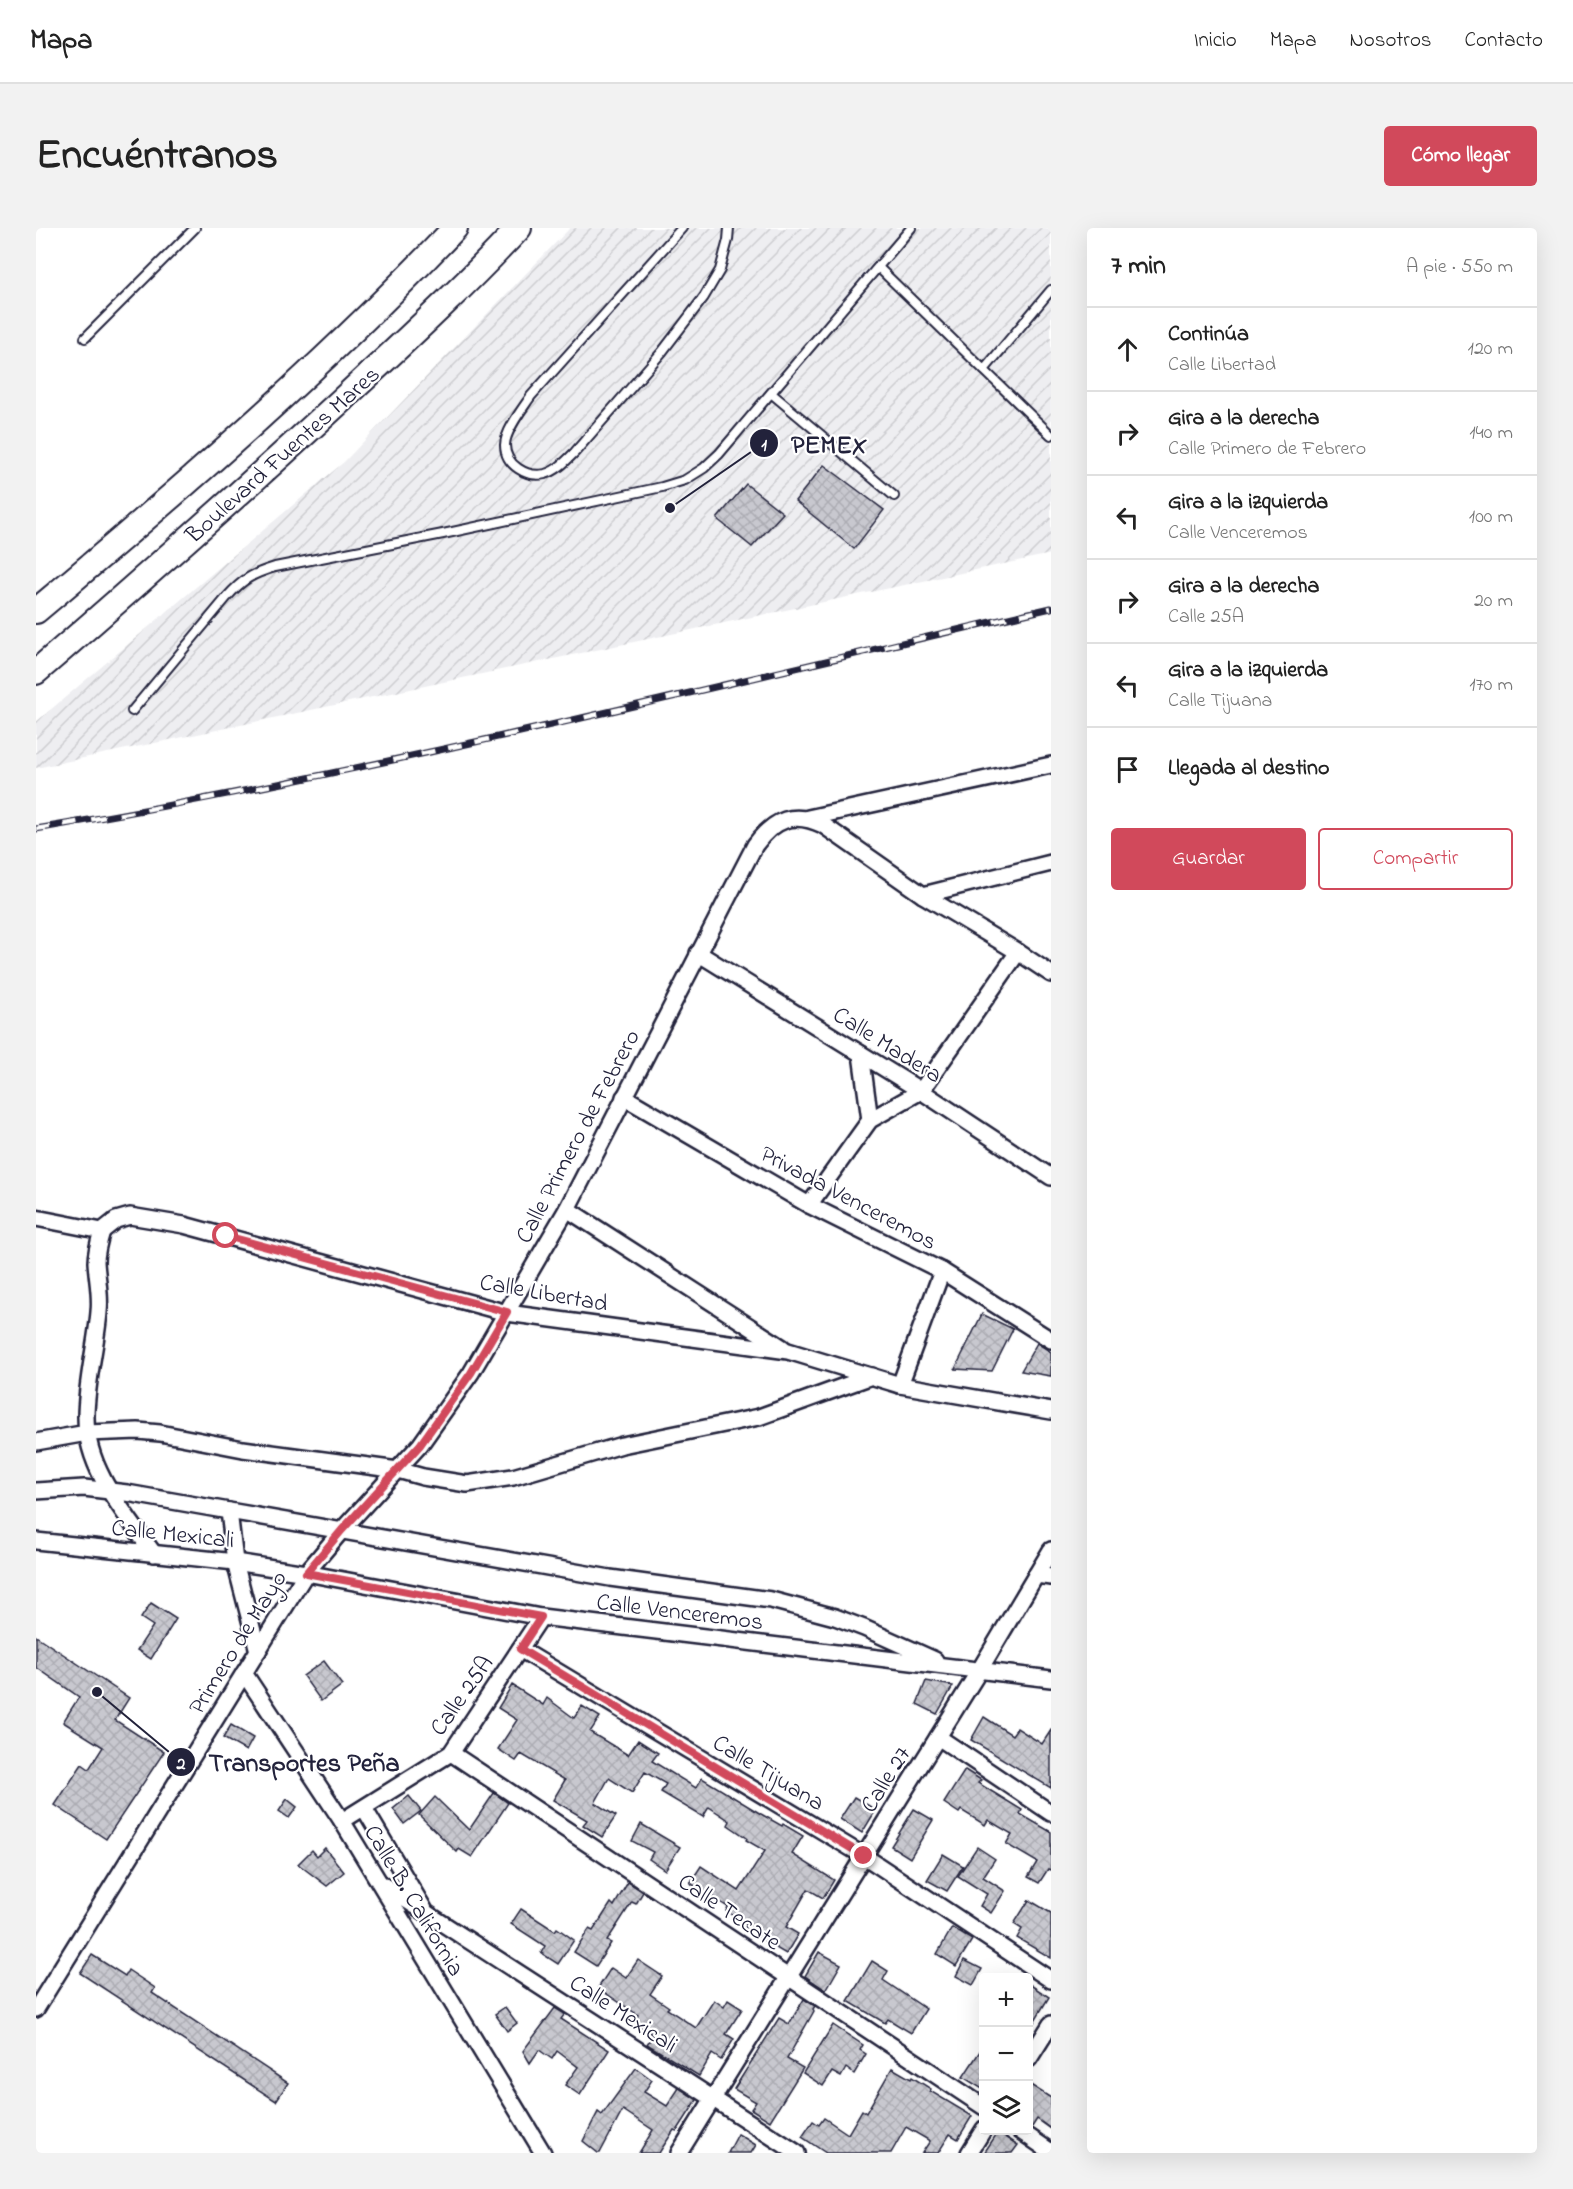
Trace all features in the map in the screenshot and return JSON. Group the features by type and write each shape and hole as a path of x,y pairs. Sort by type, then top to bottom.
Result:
{"highway":[{"name":"Boulevard Fuentes Mares","path":"36,611 189,481 289,391 456,228"},
{"name":"Boulevard Fuentes Mares","path":"36,672 176,550 329,411 417,330 519,228"}],"street":[{"path":"808,818 1051,765"},
{"name":"Calle Primero de Febrero","path":"306,1573 420,1445 471,1373 567,1209 755,845 765,831 781,821 794,817 808,818"},
{"path":"808,818 823,825 923,895 1050,972"},
{"path":"923,895 1051,863"},
{"path":"808,1205 870,1120 921,1091 1018,952"},
{"name":"Calle Madera","path":"698,953 921,1091 1051,1177"},
{"path":"861,1054 870,1120"},
{"name":"Privada Venceremos","path":"624,1097 808,1205 942,1271 1051,1340"},
{"path":"567,1209 788,1351"},
{"name":"Calle Libertad","path":"102,1231 116,1220 130,1216 184,1225 507,1312 788,1351 900,1385 1051,1411"},
{"path":"36,1218 102,1231 97,1248 99,1311 87,1393 87,1433 108,1490 154,1554"},
{"path":"900,1385 942,1271"},
{"path":"36,1442 87,1433 122,1431 160,1433 243,1449 398,1470 467,1484 513,1477 622,1445 759,1417 872,1376"},
{"path":"36,1491 84,1488 108,1490 610,1578 771,1600 835,1617 948,1666"},
{"path":"229,1512 235,1562 258,1651"},
{"name":"Calle Mexicali","path":"36,1541 235,1562 306,1573"},
{"name":"Calle 27","path":"679,2153 979,1671 1044,1576 1051,1550"},
{"name":"Calle Venceremos","path":"306,1573 541,1617 1051,1679"},
{"name":"Primero de Mayo","path":"36,2009 306,1573"},
{"name":"Calle 25A","path":"342,1821 451,1753 541,1617"},
{"name":"Calle Tijuana","path":"520,1649 864,1856 1051,1980"},
{"name":"Calle B. California","path":"244,1673 342,1821 375,1880 543,2153"},
{"path":"938,1737 1051,1813"},
{"name":"Calle Tecate","path":"451,1753 979,2104"},
{"name":"Calle Mexicali","path":"364,1808 425,1912"},
{"name":"Calle Mexicali","path":"375,1880 797,2153"},
{"path":"1033,2053 1051,2024"},
{"path":"969,2153 980,2135"},
{"path":"1026,2135 1051,2152"}],"lane":[{"path":"85,339 195,228"},
{"path":"682,228 531,396 514,421 505,445 508,460 518,470 532,475 546,474 559,467 575,452 662,352 704,297 720,270 729,228"},
{"path":"132,711 227,597 252,574 275,567 573,507 685,480 704,468 718,454 911,228"},
{"path":"879,268 1051,435"},
{"path":"984,370 1051,290"},
{"path":"771,393 894,496"}],"shaded area":[{"path":"570,228 1051,228 1051,554 36,768 36,722 344,462"}],"building":[{"path":"824,465 884,510 854,549 795,501"},
{"path":"746,484 783,513 752,547 717,519"},
{"path":"982,1314 1013,1329 992,1371 955,1369"},
{"path":"1037,1343 1051,1352 1051,1376 1021,1371"},
{"path":"151,1603 176,1619 151,1659 137,1650 153,1626 141,1618"},
{"path":"36,1636 129,1698 115,1720 164,1752 106,1839 55,1805 82,1764 89,1769 103,1747 63,1722 79,1697 36,1667"},
{"path":"324,1661 342,1685 321,1701 303,1676"},
{"path":"926,1681 953,1686 937,1714 917,1704"},
{"path":"512,1685 543,1705 547,1698 574,1718 582,1706 600,1717 590,1732 628,1755 638,1740 658,1753 652,1761 696,1788 702,1778 761,1814 803,1836 792,1854 834,1880 823,1898 808,1889 786,1927 798,1934 786,1954 744,1929 747,1925 726,1911 728,1907 690,1883 701,1866 739,1891 765,1851 746,1840 747,1838 728,1825 730,1821 709,1807 703,1817 661,1792 666,1784 645,1772 632,1793 609,1778 595,1803 616,1816 602,1837 583,1825 587,1820 553,1800 565,1780 521,1754 516,1761 498,1749 517,1720 498,1708"},
{"path":"984,1717 1012,1735 1017,1728 1042,1744 1051,1730 1051,1788 971,1740"},
{"path":"231,1725 253,1738 246,1751 223,1738"},
{"path":"965,1770 981,1780 978,1783 1022,1810 1020,1814 1051,1832 1051,1870 1048,1869 1039,1883 1028,1877 1037,1862 1006,1844 1012,1834 988,1820 985,1825 961,1810 959,1813 944,1803"},
{"path":"494,1793 508,1803 472,1857 459,1849 457,1852 419,1815 435,1797 469,1830"},
{"path":"409,1796 421,1811 404,1824 393,1809"},
{"path":"854,1797 876,1810 862,1833 840,1819"},
{"path":"287,1799 297,1807 289,1818 279,1811"},
{"path":"914,1809 933,1820 910,1858 891,1846"},
{"path":"641,1824 680,1847 665,1870 649,1859 653,1852 632,1841"},
{"path":"977,1847 995,1859 983,1877 1005,1891 991,1913 980,1906 987,1894 958,1876"},
{"path":"325,1848 344,1872 327,1886 298,1864 312,1850 317,1856"},
{"path":"943,1854 963,1866 947,1891 927,1880"},
{"path":"628,1882 643,1892 636,1904 632,1902 607,1941 611,1943 596,1966 574,1952 589,1929 593,1931 611,1903 614,1906"},
{"path":"1029,1900 1051,1913 1051,1958 1017,1938 1022,1929 1014,1924"},
{"path":"521,1909 555,1931 557,1928 574,1940 558,1964 541,1953 545,1946 511,1924"},
{"path":"952,1928 972,1940 956,1966 937,1954"},
{"path":"819,1952 841,1964 826,1990 805,1976"},
{"path":"92,1955 125,1976 128,1970 155,1988 152,1993 288,2083 276,2101 80,1973"},
{"path":"638,1960 662,1976 650,1994 669,2007 667,2009 696,2028 714,2000 724,2007 728,2000 742,2009 726,2034 734,2039 721,2060 712,2054 699,2076 647,2044 653,2035 634,2022 638,2015 598,1988 611,1968 626,1978"},
{"path":"964,1960 982,1969 973,1985 956,1976"},
{"path":"872,1961 888,1971 883,1980 926,2009 911,2033 888,2019 885,2023 848,2001"},
{"path":"1033,1987 1049,1997 1033,2023"},
{"path":"804,1999 815,2006 814,2011 787,2059 803,2068 770,2121 751,2109 756,2102 734,2089 779,2018 789,2024"},
{"path":"505,2007 517,2023 507,2031 495,2014"},
{"path":"555,2008 565,2014 561,2019 609,2050 580,2095 565,2085 578,2067 557,2051 552,2059 539,2050 530,2063 523,2051"},
{"path":"833,2025 863,2045 860,2050 866,2054 854,2074 846,2068 841,2077 832,2072 823,2086 803,2073"},
{"path":"979,2053 979,2087 963,2077"},
{"path":"636,2068 652,2080 644,2092 667,2106 679,2088 697,2100 677,2131 674,2130 659,2153 639,2153 653,2130 623,2110 598,2153 583,2141 598,2112 602,2115"},
{"path":"892,2068 911,2079 912,2077 931,2089 930,2091 972,2116 958,2139 950,2134 938,2153 922,2153 930,2141 906,2127 891,2153 826,2153 802,2137 813,2121 819,2125 824,2118 848,2134 862,2110 866,2113"},
{"path":"1033,2087 1051,2098 1051,2129 1037,2119 1033,2125"},
{"path":"738,2134 756,2145 751,2153 728,2153"},
{"path":"996,2135 1003,2135 1018,2145 1012,2153 984,2153"}],"railway":[{"path":"36,829 418,755 1051,608"}],"place":[{"name":"PEMEX","path":"670,508"},
{"name":"Transportes Peña","path":"97,1692"}],"route":[{"path":"226,1236 507,1312 471,1373 420,1445 306,1573 541,1617 520,1649 864,1856"}]}
